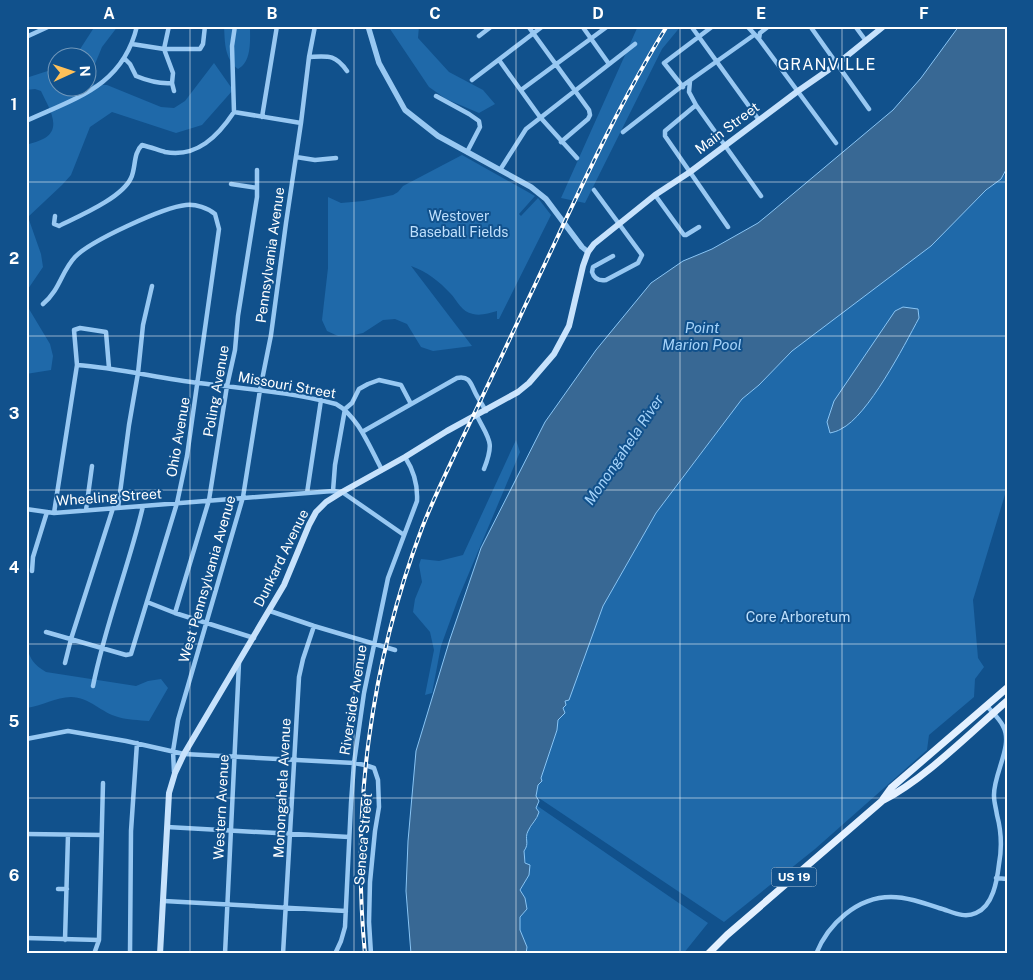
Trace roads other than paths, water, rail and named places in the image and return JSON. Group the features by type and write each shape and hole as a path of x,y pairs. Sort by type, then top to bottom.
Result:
{"main road":[{"name":"Main Street","path":"588,252 594,244 655,195 690,172 798,90 837,64 884,26"},
{"name":"Dunkard Avenue","path":"160,954 169,794 174,773 270,611 284,585 316,512 326,502 342,492 447,431 486,411 530,383 554,354 569,326 588,252"},
{"name":"US 19","path":"882,801 891,788 1007,688"},
{"name":"US 19","path":"708,954 733,929 882,801 896,794 934,764 1007,701"}],"street":[{"path":"26,37 50,26"},
{"path":"26,121 86,94 107,78 125,59 138,26"},
{"path":"169,26 164,49 173,73 172,83 174,91"},
{"path":"132,44 164,49 200,49 203,44 205,26"},
{"path":"55,216 54,224 60,226 126,188 132,176 138,148 142,145 166,152 175,152 194,149 216,137 234,112 232,46 235,26"},
{"path":"262,117 277,26"},
{"path":"234,112 301,124 309,57 315,26"},
{"path":"368,26 379,62 405,110 438,136 531,187 546,199 582,247 588,252"},
{"path":"479,36 492,26"},
{"path":"528,26 589,110 588,118 561,142"},
{"path":"472,80 543,26"},
{"path":"582,26 610,64"},
{"path":"521,90 608,26"},
{"path":"690,26 759,120"},
{"path":"712,26 699,38 664,63 689,92 696,105 761,196"},
{"path":"747,26 798,90 836,143"},
{"path":"759,39 760,33 769,26"},
{"path":"810,26 870,109"},
{"path":"855,26 866,41"},
{"path":"623,132 682,86 754,35"},
{"path":"500,170 526,129 540,116 575,92 635,44"},
{"path":"309,57 328,56 334,58 340,61 347,71"},
{"path":"125,59 136,76 165,84 172,83"},
{"path":"498,60 540,116 577,158"},
{"path":"689,92 690,81"},
{"path":"436,96 479,121 480,127 467,152"},
{"path":"696,105 665,131 665,136 728,227"},
{"name":"Pennsylvania Avenue","path":"260,390 301,124"},
{"path":"296,157 315,160 336,158"},
{"name":"Poling Avenue","path":"175,613 209,500 227,386 235,350 238,316 257,188 257,170"},
{"path":"231,184 257,188"},
{"path":"582,270 592,272 601,281 606,280 638,263 642,255 594,190"},
{"path":"655,195 684,235 699,226"},
{"name":"Ohio Avenue","path":"43,304 53,296 63,275 75,257 113,233 175,207 188,204 201,206 212,211 216,218 219,229 198,383 188,456 177,503 131,654 126,655 101,647"},
{"path":"592,272 596,264 613,256"},
{"path":"65,663 70,638 115,508 138,373 143,325 152,286"},
{"path":"54,513 77,365 74,330 80,328 106,332 108,368"},
{"name":"Missouri Street","path":"77,365 260,390 336,404 345,409 362,432 382,470"},
{"path":"362,432 457,378 462,377 468,379 471,383 486,411"},
{"path":"333,491 335,465 345,409 352,403 359,389 379,380 401,386 411,404"},
{"name":"West Pennsylvania Avenue","path":"174,773 173,751 178,720 243,498 260,390"},
{"path":"307,493 321,400"},
{"path":"477,416 491,442 490,453 484,469"},
{"name":"Riverside Avenue","path":"335,954 341,941 346,911 354,764 364,694 388,578 417,501 415,476 405,457"},
{"path":"86,510 92,466"},
{"name":"Wheeling Street","path":"26,509 54,513 209,500 333,491 342,492"},
{"path":"342,492 404,535"},
{"path":"93,686 101,647 122,584 143,506"},
{"path":"32,571 33,557 47,512"},
{"path":"147,602 254,638"},
{"path":"270,611 395,650"},
{"name":"Monongahela Avenue","path":"283,954 300,668 314,626"},
{"path":"46,632 101,647"},
{"name":"Western Avenue","path":"225,954 239,662"},
{"path":"816,954 823,939 838,921 847,913 867,902 889,897 900,897 963,915 975,914 986,906 990,899 999,864 1000,835 994,786 1006,741 1006,733 986,705"},
{"name":"Seneca Street","path":"26,739 68,731 137,743 184,754 354,764 374,768 378,780 379,807 374,831 370,882 369,922 372,954"},
{"path":"130,954 130,856 137,743"},
{"path":"94,954 99,940 103,783"},
{"path":"167,827 349,837"},
{"path":"26,834 101,835"},
{"path":"65,940 68,835"},
{"path":"996,878 1007,879"},
{"path":"58,888 67,889"},
{"path":"164,901 346,911"},
{"path":"26,938 99,940"}],"water":[{"name":"Point Marion Pool","path":"959,26 1007,26 1007,168 1001,179 986,190 931,246 792,351 759,385 742,399 656,513 603,606 569,700 565,701 566,705 563,708 565,713 558,720 557,730 541,778 542,781 538,785 536,796 539,801 536,808 539,812 528,831 527,846 524,851 525,863 530,865 529,875 520,890 525,898 527,909 520,917 520,930 527,947 526,954 411,954 406,891 408,841 416,751 450,639 481,548 545,422 596,350 651,283 683,261 712,249 758,223 769,214 893,110 921,78"},
{"path":"903,307 918,309 919,318 895,362 874,396 862,410 840,430 830,433 827,422 834,401 895,311"}],"railway":[{"path":"365,954 361,900 363,791 369,737 378,684 404,579 437,493 575,200 628,94 667,26"}],"district":[{"name":"GRANVILLE","path":"827,64"}],"park label":[{"name":"Westover Baseball Fields","path":"459,224"},
{"name":"Core Arboretum","path":"798,617"}],"water label":[{"name":"Monongahela River","path":"624,450"}]}
